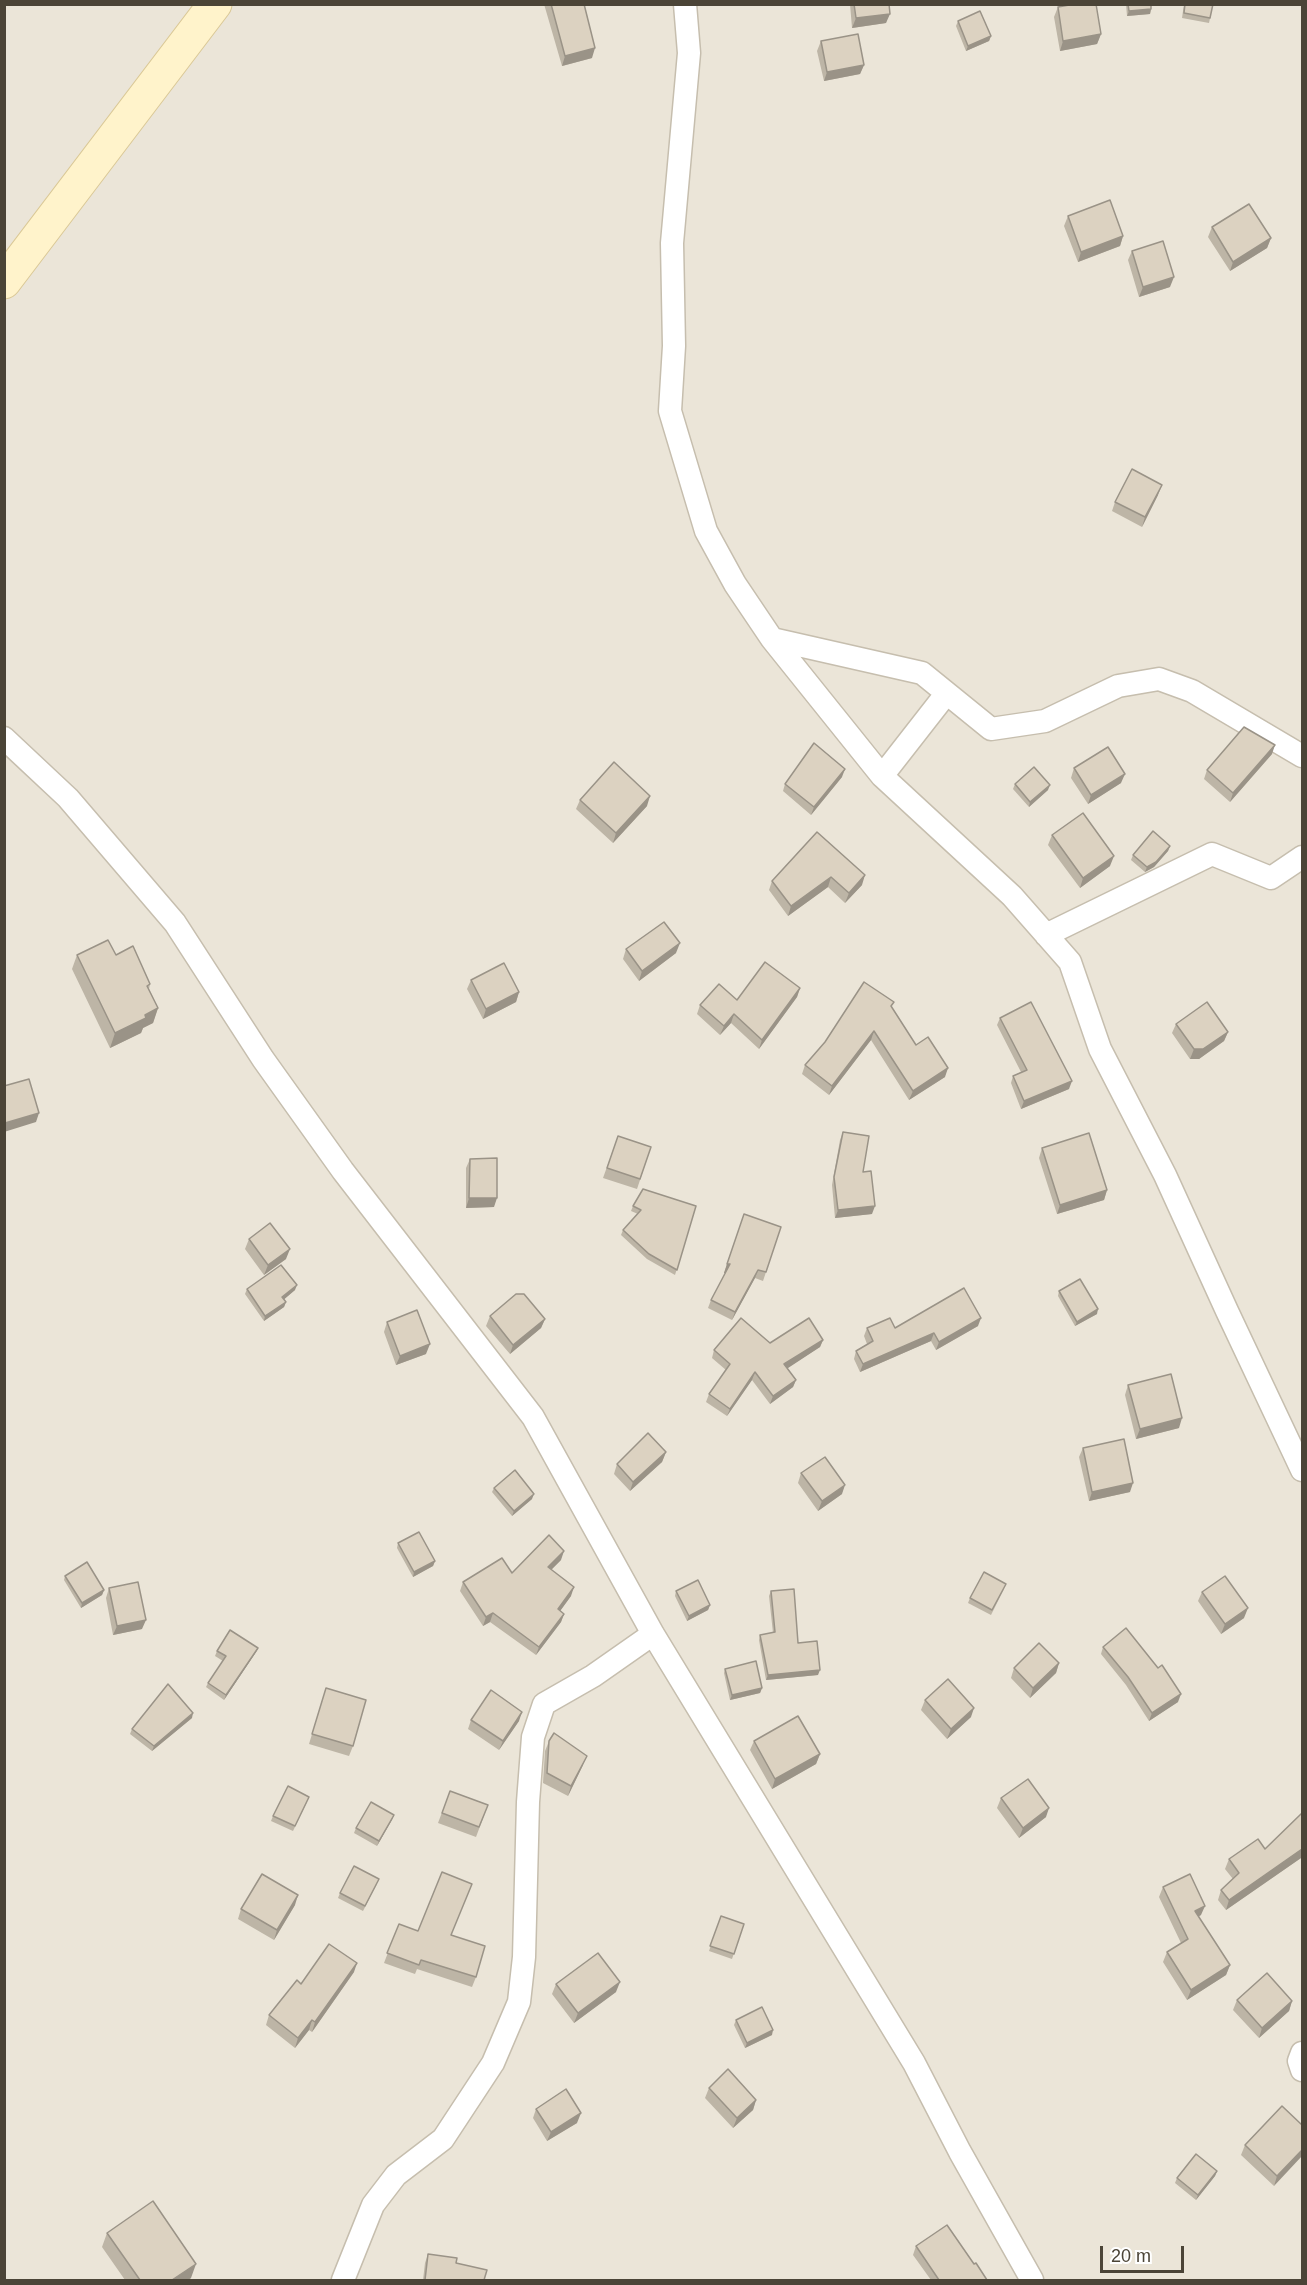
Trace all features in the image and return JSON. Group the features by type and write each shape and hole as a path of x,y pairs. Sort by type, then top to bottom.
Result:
{"street":[{"path":"4,282 215,4"},
{"path":"685,4 689,53 672,243 674,346 670,411 706,531 735,584 772,639 882,776 1012,896 1070,962 1101,1049 1165,1175 1302,1470"},
{"path":"772,639 922,673 945,694 991,729 1044,721 1118,686 1159,679 1192,691 1302,756"},
{"path":"882,776 945,694"},
{"path":"4,738 68,798 175,923 263,1059 336,1161 533,1417 653,1634 914,2063 960,2152 1032,2280"},
{"path":"1046,935 1212,854 1271,878 1302,857"},
{"path":"343,2280 373,2205 396,2175 443,2139 493,2063 519,2002 524,1957 528,1802 533,1737 544,1704 593,1676 653,1634"},
{"path":"1302,2053 1299,2061 1302,2070"}],"shaded area":[{"path":"5,5 1302,5 1302,2280 5,2280"}],"building":[{"path":"551,4 584,4 595,48 565,56"},
{"path":"854,4 889,4 890,14 856,18"},
{"path":"1096,4 1101,34 1063,41 1058,7"},
{"path":"1128,4 1151,4 1151,9 1129,11"},
{"path":"1185,4 1213,4 1210,18 1184,13"},
{"path":"980,11 991,36 968,46 958,21"},
{"path":"858,34 864,65 827,72 821,41"},
{"path":"1110,200 1123,236 1081,252 1068,216"},
{"path":"1249,204 1271,238 1233,262 1212,227"},
{"path":"1163,241 1174,277 1143,287 1132,251"},
{"path":"1132,469 1162,485 1145,517 1115,502"},
{"path":"1244,727 1275,745 1233,793 1207,770"},
{"path":"814,743 845,769 814,807 785,784"},
{"path":"1108,747 1125,774 1091,795 1074,768"},
{"path":"614,762 650,796 616,833 580,800"},
{"path":"1034,767 1050,785 1030,802 1015,784"},
{"path":"1083,813 1114,856 1083,878 1052,835"},
{"path":"1153,831 1170,846 1156,862 1147,867 1133,855"},
{"path":"817,832 865,875 849,893 831,877 791,906 772,881"},
{"path":"664,922 680,943 642,971 626,949"},
{"path":"108,940 116,955 133,946 150,984 147,986 158,1008 145,1015 146,1018 115,1033 77,955"},
{"path":"765,962 800,988 762,1040 734,1014 724,1026 700,1005 719,984 737,1000"},
{"path":"504,963 519,992 486,1009 471,980"},
{"path":"864,982 894,1002 891,1006 916,1045 928,1037 948,1068 913,1091 874,1031 832,1086 805,1065 825,1042"},
{"path":"1031,1002 1072,1081 1024,1101 1013,1076 1027,1070 1000,1018"},
{"path":"1207,1002 1228,1032 1203,1049 1194,1049 1176,1024"},
{"path":"29,1079 39,1113 5,1123 4,1086"},
{"path":"843,1132 869,1136 863,1172 871,1171 875,1206 838,1210 834,1177"},
{"path":"1089,1133 1107,1190 1060,1205 1042,1148"},
{"path":"618,1136 651,1147 640,1179 607,1168"},
{"path":"497,1158 497,1198 469,1198 470,1159"},
{"path":"643,1189 696,1206 677,1270 649,1254 623,1230 641,1210 633,1206"},
{"path":"744,1214 781,1227 766,1272 758,1270 735,1312 711,1300 730,1264 727,1264"},
{"path":"270,1223 290,1249 268,1265 249,1239"},
{"path":"281,1265 297,1285 282,1297 286,1302 265,1316 247,1289"},
{"path":"1080,1279 1098,1309 1077,1322 1059,1291"},
{"path":"964,1288 981,1318 939,1342 934,1333 863,1364 856,1351 873,1341 867,1328 890,1318 895,1328"},
{"path":"516,1294 524,1294 545,1319 513,1345 490,1316"},
{"path":"417,1310 430,1344 400,1356 387,1322"},
{"path":"741,1318 770,1343 809,1318 823,1340 784,1364 796,1380 773,1396 755,1372 730,1409 709,1394 730,1364 714,1350"},
{"path":"1171,1374 1182,1418 1140,1429 1128,1385"},
{"path":"648,1433 666,1452 633,1482 617,1464"},
{"path":"1124,1439 1133,1483 1092,1492 1083,1448"},
{"path":"825,1457 845,1485 822,1501 801,1473"},
{"path":"515,1470 534,1494 514,1511 494,1488"},
{"path":"419,1532 435,1561 414,1572 398,1543"},
{"path":"549,1535 564,1551 548,1567 574,1587 558,1609 564,1614 539,1647 493,1613 486,1617 463,1582 502,1558 512,1573"},
{"path":"87,1562 104,1590 82,1603 65,1576"},
{"path":"984,1572 1006,1584 992,1610 970,1598"},
{"path":"1225,1576 1248,1608 1225,1624 1202,1592"},
{"path":"698,1580 710,1605 689,1616 676,1591"},
{"path":"138,1582 146,1620 117,1626 109,1588"},
{"path":"794,1589 798,1643 817,1641 820,1670 768,1675 760,1635 775,1632 771,1591"},
{"path":"1126,1628 1158,1668 1162,1665 1181,1694 1152,1713 1128,1677 1103,1647"},
{"path":"230,1630 258,1648 226,1695 208,1683 226,1656 217,1651"},
{"path":"1039,1643 1059,1663 1033,1688 1014,1668"},
{"path":"756,1661 762,1688 732,1695 725,1669"},
{"path":"948,1679 974,1708 951,1729 925,1700"},
{"path":"168,1684 193,1713 154,1746 132,1729"},
{"path":"326,1688 366,1700 353,1746 312,1734"},
{"path":"491,1690 522,1712 503,1741 471,1720"},
{"path":"798,1716 820,1754 775,1779 754,1741"},
{"path":"554,1733 587,1756 571,1786 547,1773 549,1741"},
{"path":"1028,1779 1049,1808 1023,1828 1001,1798"},
{"path":"288,1786 309,1797 295,1826 273,1816"},
{"path":"450,1791 488,1805 479,1827 442,1813"},
{"path":"371,1802 394,1815 379,1841 356,1828"},
{"path":"1302,1813 1302,1849 1229,1900 1221,1890 1239,1873 1229,1859 1258,1839 1265,1849"},
{"path":"354,1866 379,1879 365,1906 340,1893"},
{"path":"442,1872 472,1884 451,1935 485,1946 476,1977 421,1960 419,1965 387,1953 399,1924 418,1931"},
{"path":"262,1874 298,1895 277,1930 241,1909"},
{"path":"1190,1874 1205,1906 1195,1911 1230,1965 1191,1990 1167,1952 1188,1939 1163,1887"},
{"path":"721,1916 744,1924 734,1954 710,1946"},
{"path":"329,1944 357,1963 315,2022 312,2020 298,2038 269,2015 297,1980 301,1984"},
{"path":"598,1953 620,1982 578,2013 556,1984"},
{"path":"1267,1973 1292,2001 1262,2028 1237,2000"},
{"path":"762,2007 773,2030 747,2043 736,2020"},
{"path":"728,2069 756,2100 737,2118 709,2088"},
{"path":"566,2089 581,2113 551,2132 536,2109"},
{"path":"1282,2106 1302,2125 1302,2150 1277,2176 1245,2145"},
{"path":"1196,2154 1217,2171 1198,2195 1177,2178"},
{"path":"153,2201 196,2264 172,2280 140,2280 107,2233"},
{"path":"947,2225 987,2280 939,2280 916,2246"},
{"path":"428,2254 457,2258 456,2263 487,2270 484,2280 425,2280"}]}
